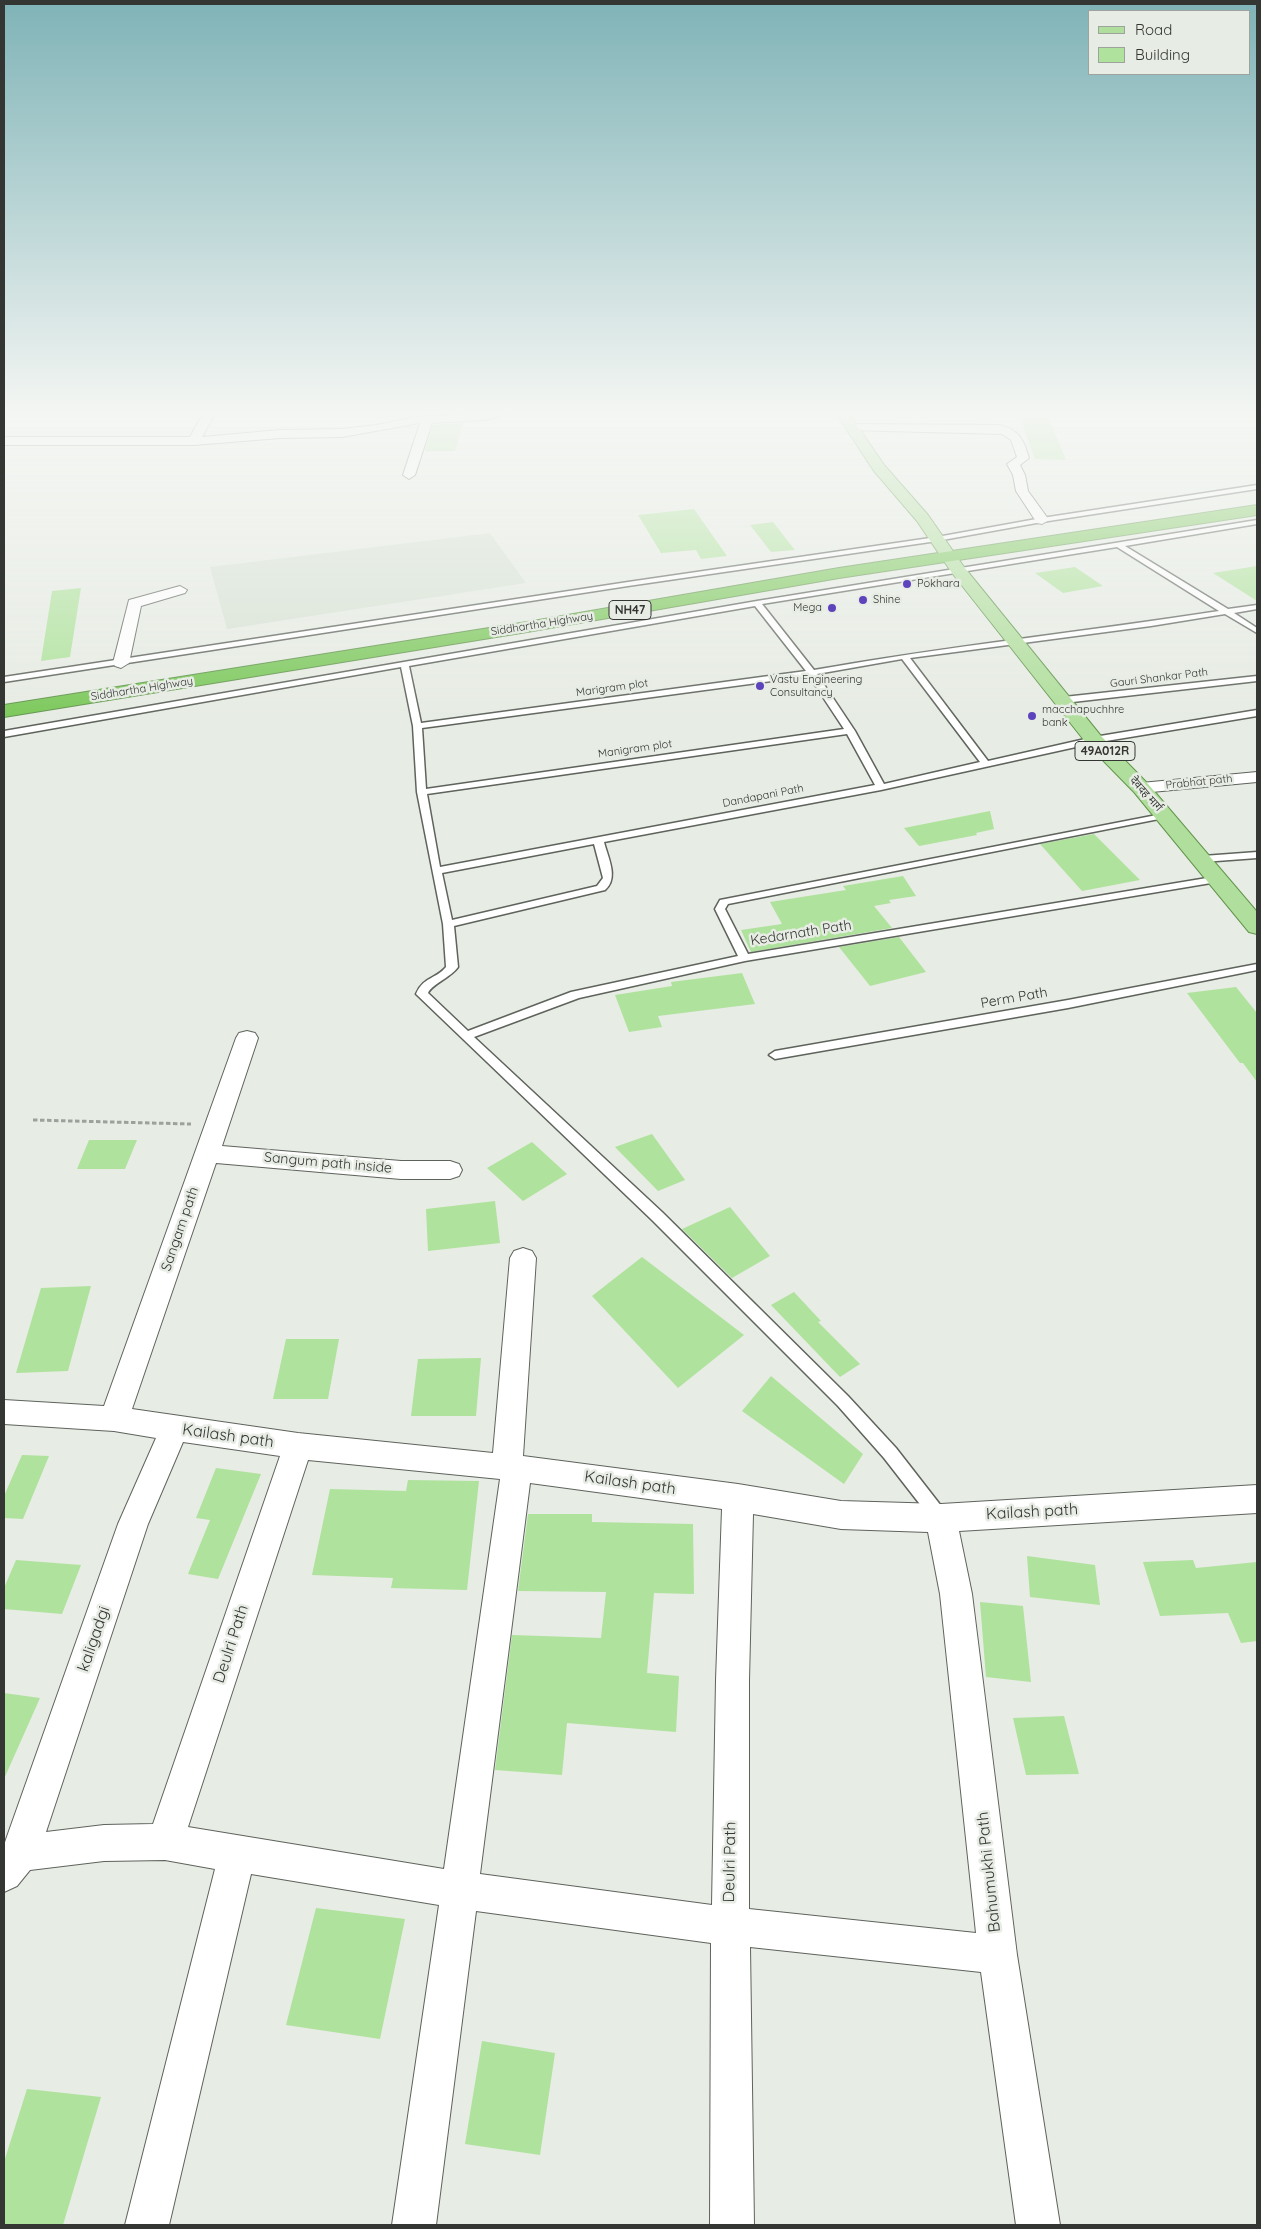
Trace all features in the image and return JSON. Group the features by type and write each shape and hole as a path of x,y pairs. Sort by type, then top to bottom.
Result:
{"highway":[{"name":"Siddhartha Highway","path":"4,711 517,629 1165,516"},
{"name":"Siddhartha Highway","path":"4,698 946,554 1214,516"}],"main road":[{"name":"49A012R","path":"919,516 946,554"},
{"name":"देवदह मार्ग","path":"946,554 1094,740 1164,814 1220,879 1257,927"}],"street":[{"path":"1039,516 1042,520"},
{"path":"121,662 134,603 180,590"},
{"name":"Prabhat path","path":"1141,788 1257,777"},
{"name":"Sangam path","path":"114,1419 246,1038"},
{"name":"Sangum path inside","path":"207,1153 401,1170 450,1170"},
{"path":"414,2225 461,1890 512,1468 523,1258"},
{"name":"Kailash path","path":"4,1412 114,1419 298,1446 512,1468 738,1498 840,1515 941,1518 1257,1499"},
{"name":"kaligadgi","path":"12,1863 133,1524 174,1429"},
{"name":"Deulri Path","path":"165,1842 298,1446"},
{"name":"Deulri Path","path":"732,2225 729,1926 733,1612 738,1498"},
{"name":"Bahumukhi Path","path":"941,1518 956,1594 998,1955 1038,2225"},
{"path":"12,1863 104,1843 165,1842 237,1856 461,1890 729,1926 998,1955"},
{"path":"147,2225 237,1856"}],"lane":[{"path":"4,734 405,666 757,603 946,554 1042,520 1068,516"},
{"path":"4,680 628,584 946,554 1119,545 1257,522"},
{"path":"1119,545 1257,631"},
{"path":"757,603 791,642 810,673 851,731 881,786"},
{"name":"Marigram plot","path":"417,726 810,673 904,656 1226,613 1257,607"},
{"path":"904,656 985,763"},
{"path":"405,666 417,726 422,792 436,871 448,924 452,967 446,974 424,986 422,994 623,1183 844,1401 890,1453 941,1518"},
{"name":"Gauri Shankar Path","path":"1064,700 1257,678"},
{"name":"Dandapani Path","path":"436,871 881,786 1094,740 1257,714"},
{"name":"Manigram plot","path":"422,792 851,731"},
{"name":"Kedarnath Path","path":"1164,814 724,902 720,909 745,958 1220,879"},
{"path":"448,924 601,888 606,884 608,878 598,840"},
{"path":"1203,859 1257,856"},
{"path":"465,1036 575,995 745,958"},
{"name":"Perm Path","path":"775,1055 1068,1004 1257,967"}],"path":[{"path":"33,1120 216,1124"}],"shaded area":[{"path":"490,533 526,583 227,629 210,567"}],"building":[{"path":"639,516 699,516 727,556 701,559 696,550 661,553"},
{"path":"773,522 795,550 771,552 750,525"},
{"path":"1257,566 1257,601 1213,573"},
{"path":"1075,567 1103,586 1063,593 1035,573"},
{"path":"81,588 70,657 41,661 52,591"},
{"path":"990,811 994,829 976,833 977,835 919,846 904,828"},
{"path":"1094,834 1140,880 1082,891 1040,844"},
{"path":"903,876 916,896 889,900 891,903 874,906 892,928 751,952 741,930 782,924 770,902 846,890 843,886"},
{"path":"899,937 926,972 870,986 839,947"},
{"path":"742,973 755,1004 658,1016 662,1027 629,1032 615,995 672,986 671,982"},
{"path":"1236,987 1257,1013 1257,1082 1243,1063 1240,1063 1187,993"},
{"path":"652,1134 685,1180 658,1191 615,1147"},
{"path":"89,1140 137,1140 125,1169 77,1169"},
{"path":"532,1142 567,1174 523,1201 487,1168"},
{"path":"495,1201 500,1243 428,1251 426,1209"},
{"path":"730,1207 770,1256 732,1278 682,1229"},
{"path":"642,1257 744,1335 678,1388 592,1296"},
{"path":"91,1286 68,1371 16,1373 41,1288"},
{"path":"794,1292 821,1321 818,1322 860,1364 840,1377 771,1305"},
{"path":"286,1339 339,1339 328,1399 273,1399"},
{"path":"481,1358 476,1416 411,1416 418,1359"},
{"path":"771,1376 863,1454 844,1484 742,1411"},
{"path":"22,1455 49,1456 23,1519 4,1518 4,1496"},
{"path":"216,1468 261,1474 218,1579 188,1574 210,1520 196,1518"},
{"path":"408,1480 479,1481 467,1590 391,1588 393,1578 312,1575 330,1489 406,1491"},
{"path":"528,1514 592,1514 592,1522 693,1524 694,1594 654,1593 647,1673 679,1676 676,1732 567,1723 562,1775 495,1770 512,1635 601,1638 606,1592 518,1591"},
{"path":"1027,1556 1095,1565 1100,1605 1030,1597"},
{"path":"16,1560 81,1565 62,1614 4,1609 4,1588"},
{"path":"1193,1560 1196,1568 1257,1562 1257,1641 1241,1643 1228,1613 1160,1616 1143,1562"},
{"path":"980,1602 1023,1606 1031,1682 986,1677"},
{"path":"4,1693 40,1698 4,1779"},
{"path":"1064,1716 1079,1774 1026,1775 1013,1718"},
{"path":"316,1908 405,1919 380,2039 286,2025"},
{"path":"482,2041 555,2053 540,2155 465,2144"},
{"path":"27,2089 101,2097 63,2225 4,2225 4,2162"}],"place":[{"name":"Pokhara","path":"907,584"},
{"name":"Shine","path":"863,600"},
{"name":"Mega","path":"832,608"},
{"name":"Vastu Engineering Consultancy","path":"760,686"},
{"name":"macchapuchhre bank","path":"1032,716"}]}
